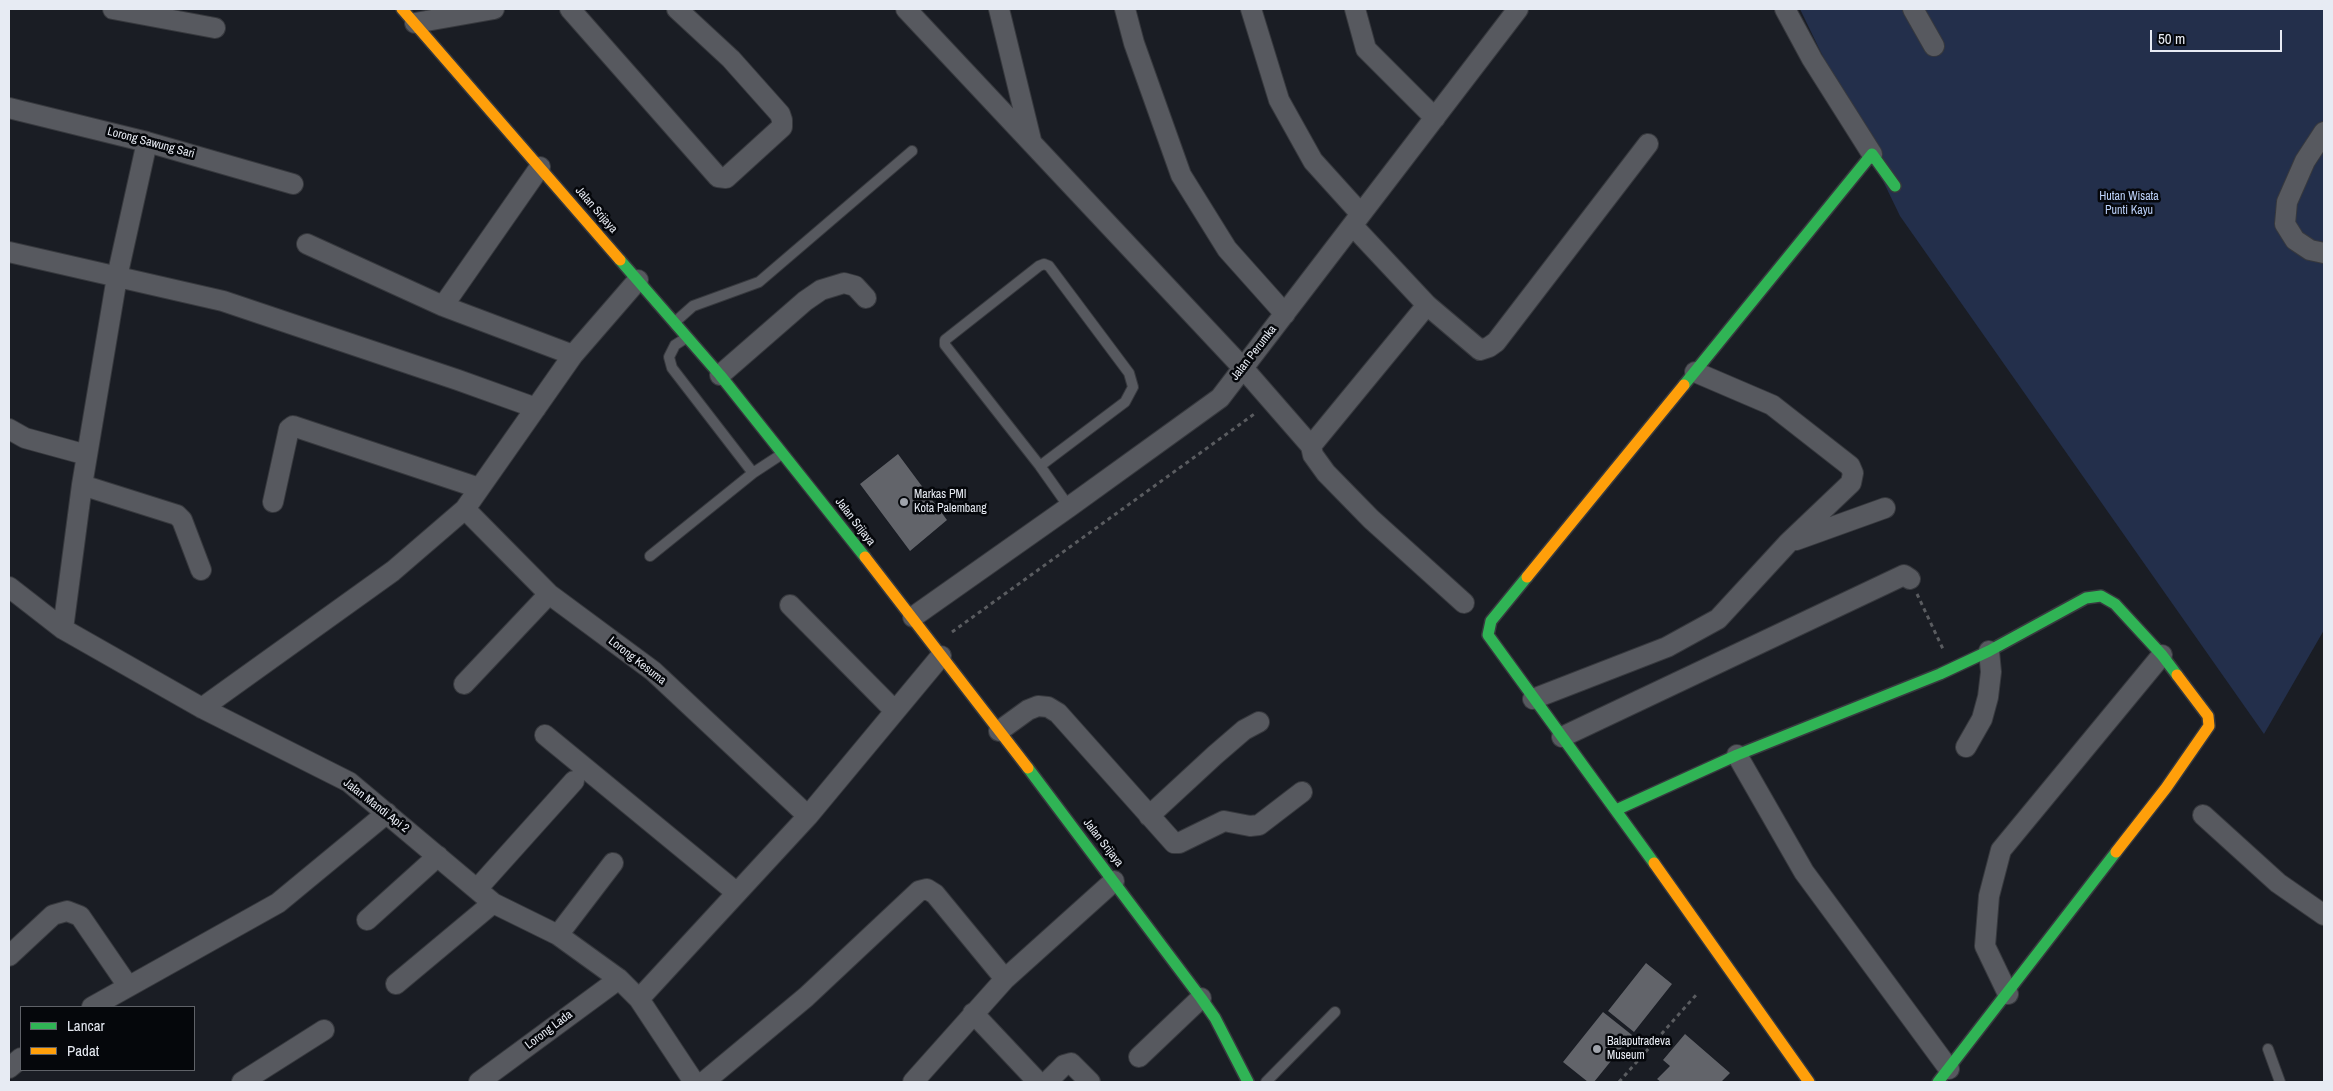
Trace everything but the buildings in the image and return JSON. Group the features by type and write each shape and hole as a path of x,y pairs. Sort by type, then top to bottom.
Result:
{"street":[{"path":"113,9 215,28"},
{"path":"409,16 494,9"},
{"path":"570,9 718,177 726,178 782,126 782,120 780,114 731,59 677,9"},
{"path":"906,9 1243,368 1311,446 1314,455 1326,473 1371,519 1464,602"},
{"path":"999,9 1031,141"},
{"path":"1125,9 1134,43 1181,175 1227,249 1285,314"},
{"path":"1251,9 1279,100 1313,160 1357,220 1427,305 1480,350 1489,347 1502,334 1648,144"},
{"path":"1355,9 1366,48 1434,118"},
{"name":"Jalan Perumka","path":"913,617 1069,508 1220,398 1434,118 1500,17 1518,9"},
{"path":"1785,9 1812,58 1872,154 1895,186"},
{"path":"1913,9 1934,46"},
{"name":"Jalan Srijaya","path":"409,16 720,375 913,617 1201,998 1215,1018 1248,1082"},
{"name":"Lorong Sawung Sari","path":"9,108 147,142 293,184"},
{"path":"2324,132 2305,161 2287,202 2285,224 2295,240 2310,250 2324,253"},
{"path":"63,630 82,485 117,277 147,142"},
{"path":"1809,1082 1616,810 1488,635 1491,621 1872,154"},
{"path":"443,306 540,167"},
{"path":"307,244 443,306 573,355"},
{"path":"9,252 223,301 536,408"},
{"path":"202,708 393,572 465,509 573,355 638,280"},
{"path":"720,375 805,301 821,290 844,283 855,286 866,298"},
{"path":"1311,446 1427,305"},
{"path":"1533,699 1667,647 1718,619 1788,543 1851,483 1853,473 1850,466 1772,404 1695,372"},
{"path":"272,502 289,429 293,426 479,488"},
{"path":"9,429 25,438 87,455"},
{"path":"82,485 177,515 182,520 201,570"},
{"path":"1788,543 1885,508"},
{"name":"Lorong Kesuma","path":"465,509 549,594 653,671 808,816"},
{"path":"1562,737 1904,575 1910,580"},
{"name":"Jalan Mandi Api 2","path":"9,587 63,630 202,708 349,782 493,903 558,935 619,978 639,1000 694,1082"},
{"path":"464,684 549,594"},
{"path":"1616,810 1737,755 1990,651 2086,598 2101,596 2115,604 2162,655 2208,716 2209,726 2166,788 1944,1076 1804,872 1737,755"},
{"path":"790,605 895,711"},
{"path":"639,1000 808,816 895,711 937,651"},
{"path":"1966,747 1982,719 1988,697 1991,672 1990,651"},
{"path":"2008,994 1985,946 1989,896 2001,850 2162,655"},
{"path":"999,731 1028,710 1038,706 1048,707 1058,713 1165,835 1176,843 1224,821 1250,826 1259,825 1302,792"},
{"path":"1149,816 1215,755 1244,730 1258,722"},
{"path":"545,735 737,893"},
{"path":"477,889 574,781"},
{"path":"94,1006 278,903 387,813"},
{"path":"2203,815 2278,883 2324,915"},
{"path":"367,920 438,856"},
{"path":"558,935 612,863"},
{"path":"912,1082 1005,979 1114,881"},
{"path":"704,1082 806,997 920,891 927,889 935,894 1005,979"},
{"path":"396,984 493,903"},
{"path":"9,956 53,915 67,911 80,916 128,986"},
{"name":"Lorong Lada","path":"479,1082 619,978"},
{"path":"1139,1057 1201,998"},
{"path":"973,1013 1038,1082"},
{"path":"242,1082 324,1030"},
{"path":"9,1068 20,1059"},
{"path":"1047,1082 1064,1066 1071,1063 1090,1082"}],"lane":[{"path":"674,322 693,306 758,282 912,151"},
{"path":"1040,466 1125,402 1133,387 1129,373 1049,266 1044,264 945,340 948,350 1040,466 1069,508"},
{"path":"687,337 676,345 669,357 672,368 753,473"},
{"path":"650,556 753,473 782,453"},
{"path":"1271,1080 1335,1012"},
{"path":"2268,1049 2280,1082"}],"path":[{"path":"937,651 1272,401"},
{"path":"1910,580 1952,668"},
{"path":"1619,1082 1696,995"}],"green space":[{"name":"Hutan Wisata Punti Kayu","path":"1800,9 2324,9 2324,630 2264,734 1900,216"}],"traffic: fast":[{"path":"1684,385 1872,154 1895,186"},
{"path":"620,260 720,375 865,557"},
{"path":"1527,577 1491,621 1488,635 1654,863"},
{"path":"1616,810 1737,755 1940,674 1989,651 2086,598 2101,596 2115,604 2162,655 2177,675"},
{"path":"1028,768 1201,998 1215,1018 1248,1082"},
{"path":"1938,1082 2116,852"}],"traffic: slow":[{"path":"402,9 620,260"},
{"path":"1527,577 1684,385"},
{"path":"865,557 1028,768"},
{"path":"2116,852 2166,788 2209,726 2208,716 2177,675"},
{"path":"1654,863 1809,1082"}],"place":[{"name":"Markas PMI Kota Palembang","path":"904,502"},
{"name":"Balaputradeva Museum","path":"1597,1049"}]}
